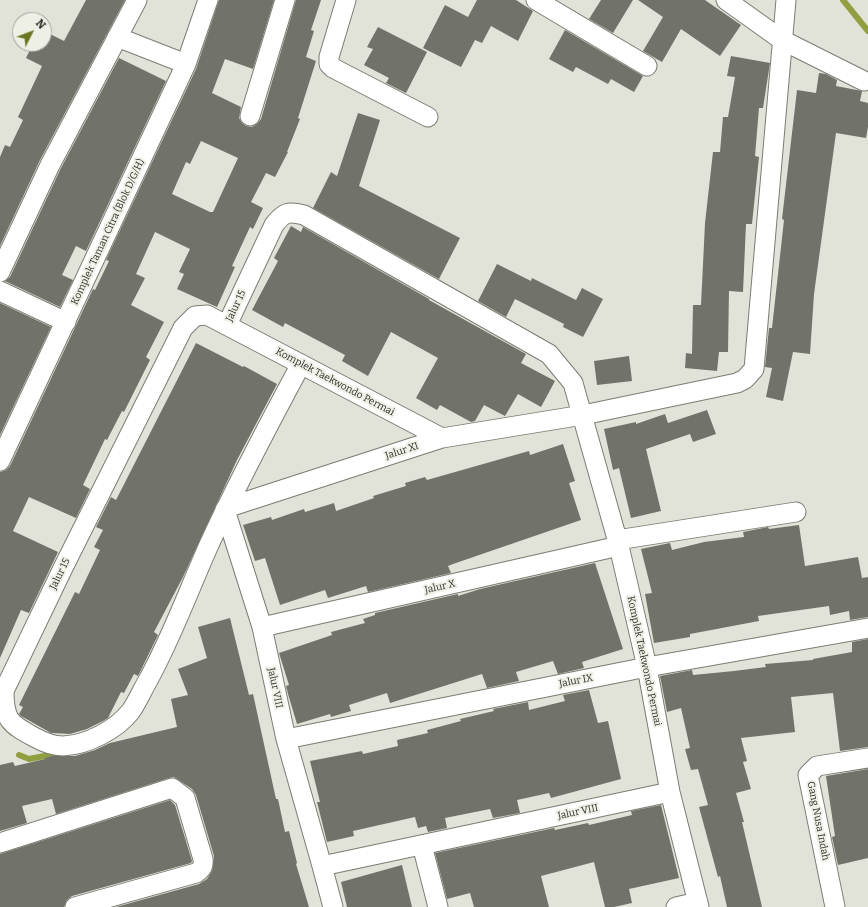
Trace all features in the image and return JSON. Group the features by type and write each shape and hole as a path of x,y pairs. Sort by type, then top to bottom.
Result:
{"street":[{"path":"0,272 50,165 136,0"},
{"name":"Komplek Taman Citra (Blok D/G/H)","path":"0,462 186,64 208,0"},
{"path":"250,116 285,0"},
{"path":"346,0 329,57 329,64 333,68 428,118"},
{"path":"536,0 647,66"},
{"path":"726,0 782,40 864,81"},
{"name":"Jalur XI","path":"226,509 442,438 583,415 737,384 745,379 754,369 786,0"},
{"path":"117,37 186,64"},
{"name":"Jalur 15","path":"226,509 157,664 131,710 117,724 102,734 81,742 63,746 47,744 24,731 7,718 4,705 4,691 62,570 183,328 195,316 207,315 228,325 274,225 281,216 292,212 304,215 549,354 573,383 583,415"},
{"path":"0,291 66,322"},
{"name":"Komplek Taekwondo Permai","path":"228,325 442,438"},
{"path":"226,509 301,364"},
{"name":"Komplek Taekwondo Permai","path":"583,415 591,451 618,543 647,667 670,792 699,904"},
{"name":"Jalur VIII","path":"226,509 262,627 286,738 333,907"},
{"name":"Jalur X","path":"262,627 618,543 796,512"},
{"name":"Jalur IX","path":"286,738 647,667 868,628"},
{"name":"Gang Nusa Indah","path":"835,907 808,775 817,766 868,758"},
{"path":"0,843 172,788 179,792 185,798 203,859 204,864 201,870 196,873 75,907"},
{"name":"Jalur VIII","path":"322,866 670,792"},
{"path":"422,845 438,907"},
{"path":"676,907 699,904"}],"building":[{"path":"86,0 125,0 40,160 0,246 0,157 5,145 10,147 23,120 18,117 42,66 26,58 29,52 52,52 52,35 64,41"},
{"path":"219,0 274,0 253,69 225,59 212,93 241,107 239,118 246,126 252,127 261,119 296,0 321,0 311,30 314,31 306,57 316,61 298,118 300,119 288,152 275,177 266,173 251,202 263,208 253,229 250,227 232,266 235,267 217,307 177,289 184,274 179,272 190,249 155,232 136,274 145,278 131,305 164,322 146,357 150,360 124,412 122,411 107,440 105,439 83,485 90,489 76,518 29,497 13,531 58,552 29,613 21,610 0,658 0,472 6,470 10,466 93,289 95,290 109,261 106,260 196,69","holes":["201,141 238,158 213,212 210,212 172,194 186,162 190,164"]},
{"path":"477,0 516,0 533,11 518,41 491,26 482,43 475,40 461,67 423,48 445,5 468,17"},
{"path":"601,0 633,0 613,33 589,19"},
{"path":"638,0 705,0 741,25 720,56 681,29 662,62 643,51 663,17"},
{"path":"378,27 427,52 406,93 386,83 389,78 364,65 373,49 367,47"},
{"path":"565,30 643,76 634,92 611,79 608,84 576,67 573,72 549,59"},
{"path":"731,56 770,63 763,108 759,108 755,156 759,157 752,224 746,224 743,292 729,291 728,352 719,352 717,371 685,368 686,353 692,354 693,305 701,305 705,223 713,152 720,152 723,117 728,117 735,77 727,76"},
{"path":"119,58 166,81 86,251 76,246 62,275 73,280 60,307 5,281 10,277 60,170"},
{"path":"819,73 826,74 837,80 836,86 862,91 860,101 868,103 868,127 866,138 836,133 814,294 810,354 793,352 783,401 766,397 772,368 765,367 769,328 772,328 784,220 782,219 797,90 816,93"},
{"path":"358,113 380,120 359,186 460,238 439,279 313,208 331,172 337,176"},
{"path":"291,226 301,232 303,227 526,354 521,363 555,381 541,407 518,394 505,416 484,405 475,421 471,422 440,405 437,410 416,398 438,358 391,332 368,376 342,361 345,355 285,323 283,327 252,310 278,261 274,258"},
{"path":"497,264 531,281 532,278 576,300 582,288 603,299 583,337 563,327 564,324 515,299 506,317 478,301"},
{"path":"0,303 51,327 0,435"},
{"path":"196,343 277,384 237,460 183,577 154,632 158,635 138,676 134,674 124,693 121,692 108,718 87,729 70,734 51,733 21,716 19,714 23,707 19,705 75,592 79,594 100,550 94,547 103,530 96,527 111,497 116,500"},
{"path":"629,356 632,381 597,385 594,361"},
{"path":"707,410 716,434 693,442 690,434 646,449 661,511 631,518 619,468 613,470 604,429 636,422 636,424 665,414 668,423"},
{"path":"563,444 575,481 569,483 581,520 448,566 451,573 368,592 366,586 328,598 325,590 280,605 265,558 255,561 243,525 271,517 272,520 304,509 305,512 334,503 336,511 374,498 373,496 406,486 405,483 425,477 427,480 529,451 530,455"},
{"path":"799,525 805,566 858,557 862,578 868,577 868,617 850,620 849,611 830,615 829,606 758,616 759,621 690,634 690,637 654,643 645,594 652,593 641,549 670,543 672,550 704,542 744,537 743,532 768,527 769,529"},
{"path":"595,563 623,649 582,662 584,668 558,674 553,661 516,672 519,681 487,688 482,674 390,703 387,693 349,705 351,711 331,717 330,714 297,724 286,686 289,685 279,653 332,635 331,632 365,623 363,619 375,615 375,613 458,594 458,596 480,589"},
{"path":"230,618 249,695 253,694 276,799 278,799 285,832 289,831 296,864 309,907 116,907 199,884 207,879 212,871 214,856 196,795 192,789 174,777 56,814 52,799 22,806 27,823 0,831 0,765 13,762 15,766 52,756 75,756 95,750 110,743 177,727 171,699 188,695 178,669 207,658 198,627"},
{"path":"868,639 868,747 840,751 833,693 791,697 795,732 741,738 747,761 743,762 751,789 736,793 744,822 742,822 762,907 727,907 720,876 718,877 699,807 708,805 698,769 691,770 685,749 690,748 681,708 667,712 660,676 692,670 693,675 734,671 766,667 765,664 813,660 852,652 852,642"},
{"path":"589,690 598,723 608,721 621,779 551,798 549,793 517,800 520,813 493,818 490,809 445,818 447,828 428,832 426,826 418,828 415,817 353,831 354,836 327,842 317,802 320,802 310,761 362,751 363,754 398,746 397,740 428,733 427,730 461,721 460,719 494,711 493,709 528,702 529,710 565,701 563,695"},
{"path":"868,769 868,858 838,865 832,837 835,836 826,776"},
{"path":"170,800 175,805 192,861 191,863 72,896 67,900 64,907 0,907 0,854"},
{"path":"661,805 679,878 629,889 632,903 614,907 605,907 594,862 541,876 549,907 474,907 470,893 447,899 435,853 554,828 555,830 588,823 589,825 632,815 631,811"},
{"path":"402,865 412,907 347,907 341,882"}],"waterway":[{"path":"843,0 868,31"},
{"path":"19,755 29,759 60,753"}]}
